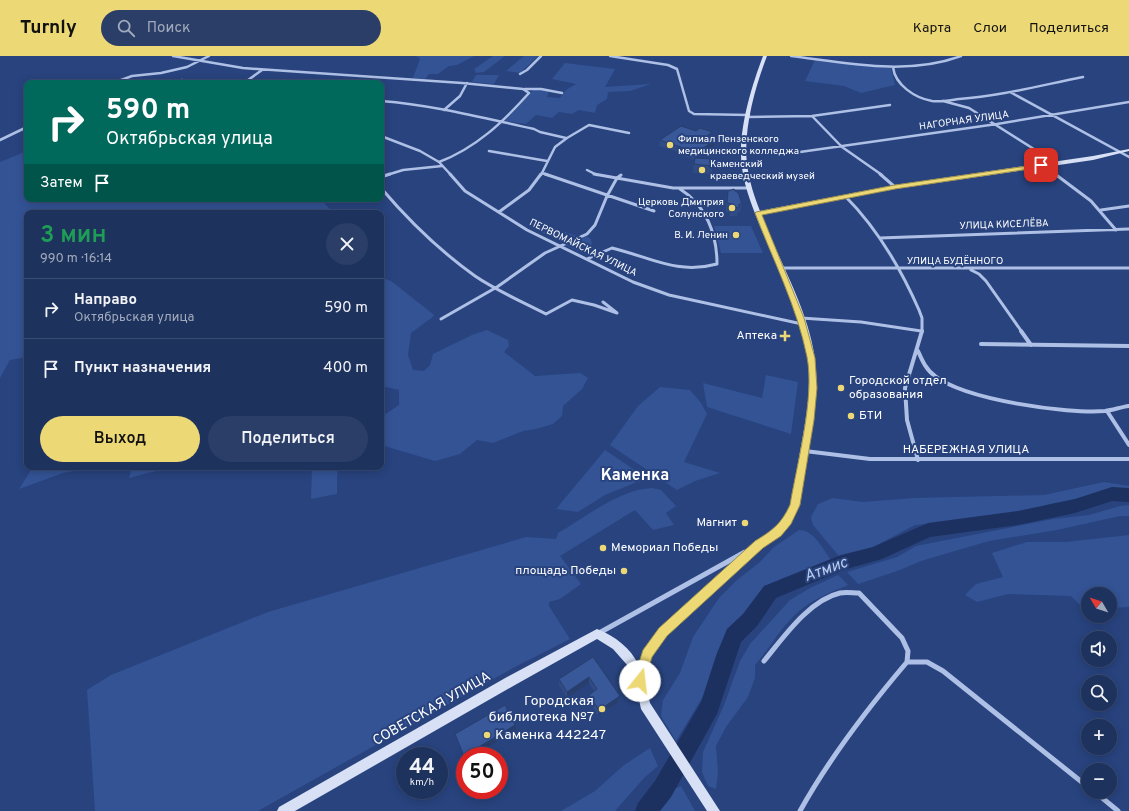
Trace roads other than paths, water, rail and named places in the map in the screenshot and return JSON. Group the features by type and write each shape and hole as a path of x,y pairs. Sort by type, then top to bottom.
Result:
{"main road":[{"name":"СОВЕТСКАЯ УЛИЦА","path":"640,681 647,654 663,632 759,544 777,533 788,521 795,505 810,420 812,388 811,358 801,321 758,213 744,162 744,143 749,116 759,70 765,56"},
{"path":"758,213 895,187 1120,153 1129,150"},
{"name":"СОВЕТСКАЯ УЛИЦА","path":"283,811 511,681 597,634"},
{"path":"597,634 617,645 632,662 640,681 645,704 714,811"}],"street":[{"path":"173,56 262,70 467,83 525,90 540,89 562,93"},
{"path":"122,80 132,76 161,73 187,67 209,56"},
{"path":"520,74 527,70 541,56"},
{"path":"610,56 668,65 678,69 689,111 694,114 812,116 890,105"},
{"path":"791,56 893,67 941,63 961,56"},
{"path":"893,67 897,80 913,94 926,100 941,101 974,98 1010,92 1083,77"},
{"path":"248,80 262,70"},
{"path":"444,110 460,96 467,83"},
{"path":"439,162 470,149 501,122 529,93 525,90"},
{"path":"1010,92 1129,157"},
{"path":"384,101 444,110 534,129 540,132 566,138"},
{"path":"941,101 969,108 997,124 1056,163"},
{"name":"НАГОРНАЯ УЛИЦА","path":"800,152 997,124 1129,102"},
{"path":"812,116 842,147 887,179 895,187"},
{"path":"499,212 526,193 542,173 553,148 566,138 589,125 629,133"},
{"path":"0,140 24,128"},
{"name":"ПЕРВОМАЙСКАЯ УЛИЦА","path":"384,137 420,151 439,162 465,191 526,230 633,282 669,295 801,321 851,321 892,325 921,331"},
{"path":"489,151 547,161"},
{"path":"1041,165 1082,192 1101,210 1116,230"},
{"path":"384,176 403,170 442,166"},
{"path":"586,170 596,175 680,189 750,188"},
{"path":"542,173 654,211"},
{"path":"441,319 497,287 545,253 587,234 595,225 607,196 617,178 621,175"},
{"path":"587,259 612,248 656,263 691,270 707,268 717,264 718,255 701,207 693,198 680,189"},
{"path":"384,191 406,217 448,256 477,277 546,314 572,300 594,305 617,313 603,302"},
{"path":"845,196 860,210 880,238 898,268 921,313 923,323 918,350 907,378 904,391 912,445 918,460"},
{"path":"1101,210 1129,206"},
{"name":"УЛИЦА КИСЕЛЁВА","path":"880,238 1129,229"},
{"name":"УЛИЦА БУДЁННОГО","path":"780,268 1129,268"},
{"path":"970,269 979,274 986,281 1031,345"},
{"path":"981,344 1129,346"},
{"path":"918,350 923,364 933,376 942,382 962,389 1044,408 1068,411 1107,411 1129,406"},
{"path":"1107,411 1129,445"},
{"name":"НАБЕРЕЖНАЯ УЛИЦА","path":"804,450 870,459 1129,460"},
{"name":"СОВЕТСКАЯ УЛИЦА","path":"597,634 759,544"},
{"path":"764,661 797,622 823,600 839,594 859,593 902,638 908,650 907,662 858,720 810,791 800,811"},
{"path":"907,662 918,660 934,664 1081,781"},
{"path":"1103,799 1118,811"}],"waterway":[{"name":"Атмис","path":"646,811 663,789 710,707 734,636 750,620 770,592 841,563 876,554 928,530 1018,518 1075,506 1112,494 1129,495"}],"place":[{"name":"Филиал Пензенского медицинского колледжа","path":"670,145"},
{"name":"Каменский краеведческий музей","path":"702,170"},
{"name":"Церковь Дмитрия Солунского","path":"732,208"},
{"name":"В. И. Ленин","path":"736,235"},
{"name":"Аптека","path":"785,336"},
{"name":"Городской отдел образования","path":"841,388"},
{"name":"БТИ","path":"851,416"},
{"name":"Магнит","path":"745,523"},
{"name":"Мемориал Победы","path":"603,548"},
{"name":"площадь Победы","path":"624,571"},
{"name":"Городская библиотека №7","path":"602,709"},
{"name":"Каменка 442247","path":"487,735"}],"district":[{"name":"Каменка","path":"635,476"}]}
